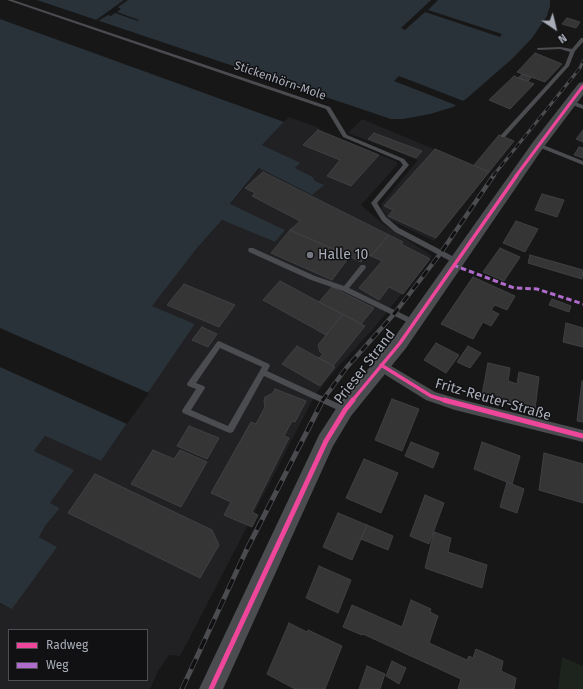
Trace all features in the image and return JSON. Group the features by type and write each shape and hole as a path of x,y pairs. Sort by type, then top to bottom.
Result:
{"street":[{"name":"Prieser Strand","path":"211,689 326,442 345,410 400,343 413,322 538,145 577,105 583,86"},
{"name":"Fritz-Reuter-Straße","path":"381,365 431,396 455,404 583,436"}],"lane":[{"name":"Stickenhörn-Mole","path":"9,0 328,108 345,136 402,160 406,165 374,203 384,219 397,230 456,261"},
{"path":"504,136 567,65 573,51 583,39"},
{"path":"539,49 560,48 573,51"},
{"path":"538,145 583,163"},
{"path":"251,250 313,278 345,289 413,322"},
{"path":"345,289 363,267"},
{"path":"219,344 266,366 264,372 230,430 186,411 201,388 191,384 219,344"},
{"path":"264,372 345,410"}],"shaded area":[{"path":"37,0 550,0 550,6 547,16 532,38 513,58 466,99 453,107 430,114 403,119 391,119"},
{"path":"0,19 284,122 262,145 299,162 300,163 295,168 313,177 315,181 324,185 312,195 259,168 230,204 285,230 275,242 222,220 197,248 152,306 195,324 101,461 45,436 34,451 74,470 50,503 60,508 45,526 39,537 57,547 12,609 0,603"},
{"path":"289,117 320,128 319,130 397,162 397,165 361,205 383,224 432,256 373,329 338,367 315,395 180,656 169,655 158,671 150,689 0,689 0,604 12,608 56,547 39,537 45,526 60,508 50,503 73,470 34,451 45,436 101,461 195,324 151,306 197,248 222,220 275,242 285,230 230,205 260,168 312,195 323,185 315,181 313,177 295,168 299,162 262,145"},
{"path":"362,119 489,172 434,241 388,219 382,209 382,203 418,160 348,133"},
{"path":"562,657 583,666 583,689 558,689"}],"pier":[{"path":"124,0 128,0 118,7 121,9 117,12 139,20 138,21 115,13 98,21 96,20"},
{"path":"431,0 438,0 428,10 502,34 500,37 425,12 405,30 401,28"},
{"path":"399,76 466,102 458,106 394,81"},
{"path":"0,328 149,393 127,424 0,367"}],"building":[{"path":"567,18 580,22 576,28 562,24"},
{"path":"535,53 562,64 545,82 517,72"},
{"path":"522,74 532,77 528,81 518,78"},
{"path":"514,76 534,84 510,109 489,100"},
{"path":"318,130 379,155 351,186 327,176 340,160 303,145"},
{"path":"583,130 583,142 576,139"},
{"path":"374,133 422,151 416,158 368,139"},
{"path":"499,135 514,141 489,172 474,165"},
{"path":"579,147 583,148 583,158 574,155"},
{"path":"435,149 489,172 436,238 388,216 393,210 384,206"},
{"path":"263,172 389,235 371,256 366,255 361,262 290,230 300,221 252,196 255,193 245,188"},
{"path":"542,194 564,200 557,217 535,210"},
{"path":"516,221 538,229 525,252 503,243"},
{"name":"Halle 10","path":"290,230 350,256 332,280 271,253"},
{"path":"389,235 403,242 401,244 430,259 403,294 389,287 379,300 359,288 382,261 371,256"},
{"path":"500,248 520,257 504,281 483,272"},
{"path":"530,255 583,270 582,279 528,263"},
{"path":"473,277 515,296 507,310 495,305 491,310 499,314 491,326 483,322 473,339 441,324"},
{"path":"280,281 343,314 326,335 263,300"},
{"path":"184,284 235,305 219,327 167,305"},
{"path":"332,287 374,308 361,324 319,302"},
{"path":"552,299 571,306 569,312 549,305"},
{"path":"343,314 365,326 333,366 319,358 323,354 320,352 318,345"},
{"path":"566,323 583,328 583,347 563,342"},
{"path":"202,327 217,334 208,347 192,340"},
{"path":"436,343 459,355 446,373 424,360"},
{"path":"297,346 335,367 320,386 282,364"},
{"path":"468,346 481,353 470,368 457,362"},
{"path":"488,363 510,368 508,381 517,384 519,372 539,377 535,409 482,395"},
{"path":"583,381 583,422 577,421"},
{"path":"275,389 306,401 295,422 292,421 284,436 289,438 252,512 258,515 252,527 224,515 231,502 211,493 251,422 256,424 265,407 265,397 273,393"},
{"path":"392,399 419,409 402,451 375,440"},
{"path":"189,426 219,438 207,459 177,446"},
{"path":"411,442 439,453 433,468 405,456"},
{"path":"482,442 520,456 512,484 474,469"},
{"path":"153,450 174,459 180,450 207,462 181,507 131,484"},
{"path":"544,453 583,464 583,503 539,490"},
{"path":"364,459 398,473 381,513 346,498"},
{"path":"95,474 212,530 219,545 200,578 68,513"},
{"path":"507,482 524,489 517,513 500,507"},
{"path":"425,495 444,503 429,544 410,536"},
{"path":"338,513 367,525 352,560 323,547"},
{"path":"367,525 393,536 388,550 361,539"},
{"path":"434,532 451,538 448,552 487,565 482,588 425,568"},
{"path":"319,566 351,580 338,613 306,598"},
{"path":"411,600 431,609 430,612 438,616 429,643 467,660 469,656 473,658 476,649 503,661 501,671 516,678 514,689 458,689 461,679 363,634 362,635 343,627 352,605 402,627"},
{"path":"289,623 342,646 325,689 295,689 267,674"},
{"path":"392,661 406,668 399,684 386,676"},
{"path":"367,666 385,674 380,689 359,689"}],"railway":[{"path":"493,176 580,68 583,61"},
{"path":"322,401 347,367 394,314 440,254 494,175"},
{"path":"182,689 246,551 323,400"}],"marked path":[{"path":"453,265 514,288 537,289 583,304"}],"cycle path":[{"path":"211,689 326,441 345,410 400,343 538,145 583,86"},
{"path":"381,365 431,396 455,404 583,436"}],"place":[{"name":"Halle 10","path":"310,255"}]}
